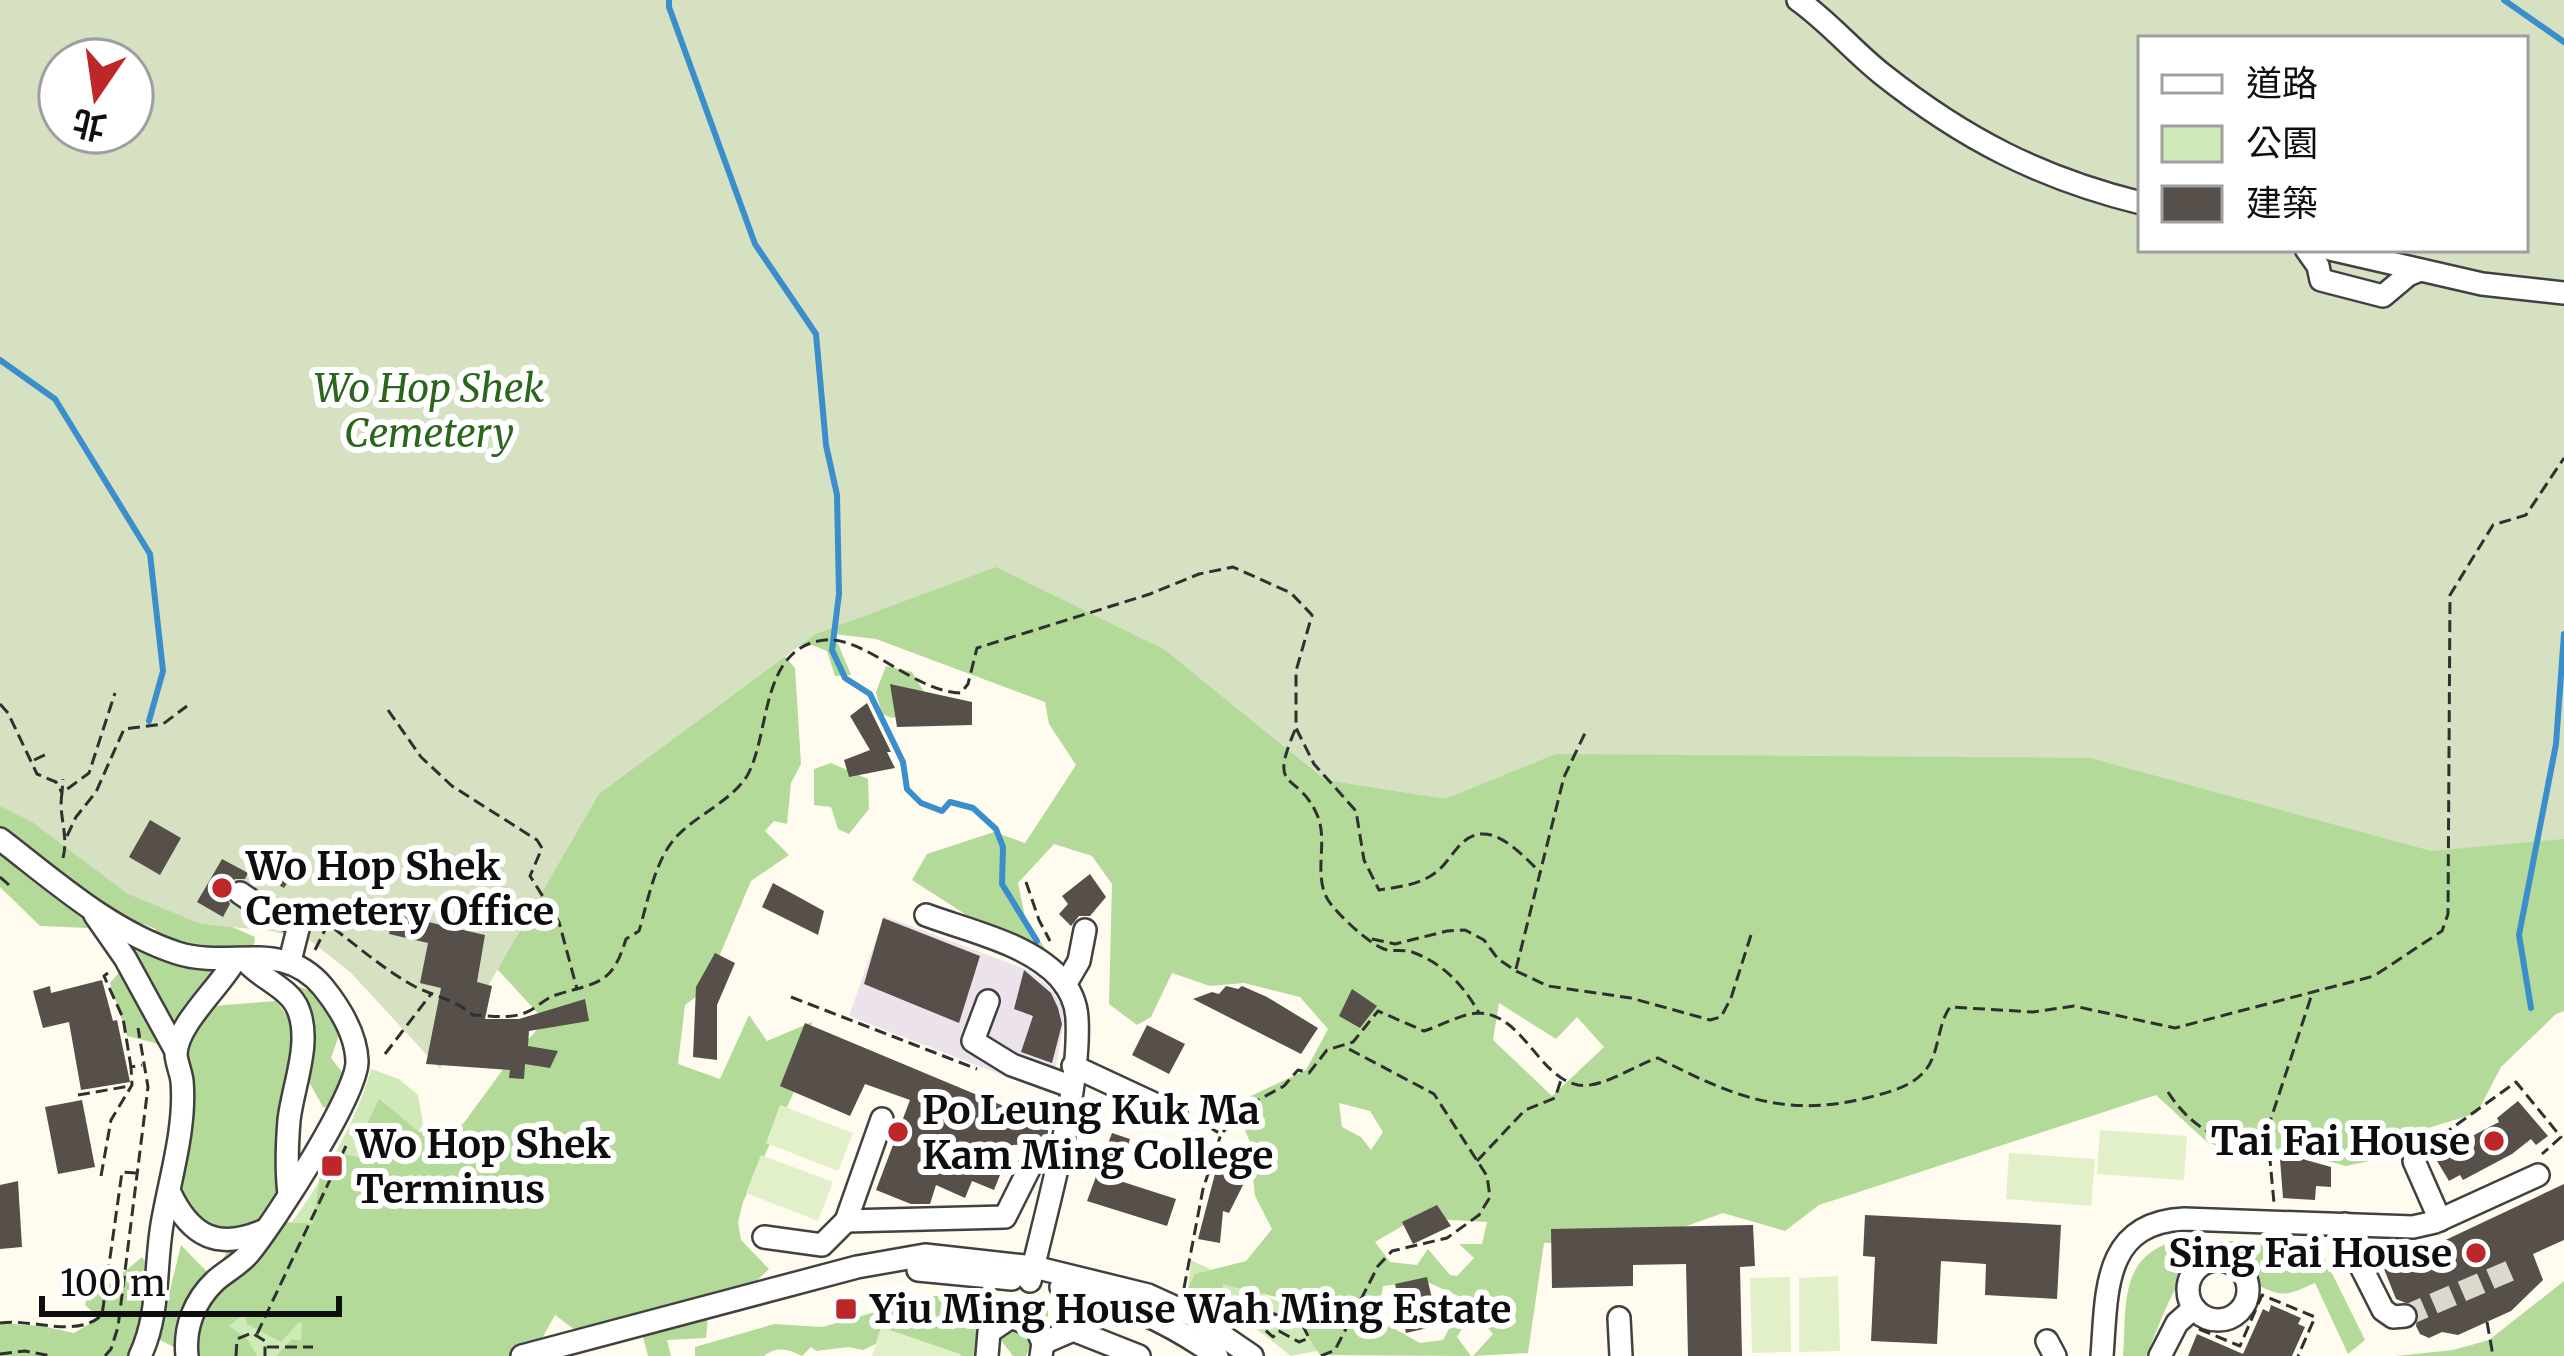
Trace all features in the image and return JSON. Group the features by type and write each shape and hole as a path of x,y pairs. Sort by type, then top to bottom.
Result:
{"street":[{"path":"1798,0 1878,71 1984,147 2041,172 2138,202"},
{"path":"2308,252 2321,280 2383,296 2420,270"},
{"path":"2343,252 2482,284 2564,293"},
{"path":"0,839 92,910 130,933 182,955 246,966 298,1008 303,1043 288,1132 289,1195"},
{"path":"240,893 298,925 290,961"},
{"path":"92,910 125,958 176,1051 182,1082 170,1193 162,1221 159,1281 140,1356"},
{"path":"926,915 1044,963 1073,995 1077,1018 1071,1076 1032,1274"},
{"path":"1065,985 1079,962 1085,929"},
{"path":"176,1051 194,1011 246,966 266,957 290,961 319,982 350,1030 357,1057 353,1085 289,1195 248,1255 200,1300 190,1318 187,1356"},
{"path":"988,1001 973,1041 1012,1065 1071,1076 1184,1116"},
{"path":"764,1237 822,1245 846,1221 882,1119"},
{"path":"846,1221 1005,1217 1035,1157 1056,1161"},
{"path":"2414,1158 2440,1220"},
{"path":"2102,1356 2110,1271 2122,1247 2157,1221 2413,1227 2440,1220 2538,1166"},
{"path":"170,1193 182,1218 210,1238 241,1240 264,1230"},
{"path":"2345,1224 2346,1237 2384,1310 2393,1317 2405,1316"},
{"path":"522,1356 798,1283 923,1270 1032,1274 1148,1295 1259,1350"},
{"path":"1032,1274 1152,1315 1217,1356"},
{"path":"987,1356 988,1332 1011,1317 1036,1327 1042,1350 1073,1330 1138,1356"},
{"path":"2160,1356 2176,1323 2194,1317"},
{"path":"1619,1318 1621,1356"}],"path":[{"path":"1296,728 1281,763 1321,826 1324,894 1347,923 1383,949 1411,952 1441,968 1464,986 1479,1013 1504,1023 1561,1078 1593,1085 1658,1058 1733,1095 1783,1106 1837,1106 1907,1085 1921,1075 1931,1063 1942,1019 1950,1007 2033,1012 2074,1006 2175,1028 2374,976 2442,931 2448,914 2450,595 2493,525 2526,515 2564,458"},
{"path":"314,952 328,924 377,963 432,994 454,999 473,1015 527,1013 555,995 604,981 626,939 639,931 674,838 740,785 750,771 762,717 790,657 812,642 850,642 934,687 961,693 977,648 1150,594 1198,574 1233,567 1292,593 1312,615 1296,671 1296,728 1314,764 1356,811 1364,860 1379,890 1407,886 1437,872 1465,839 1480,834 1496,835 1541,873"},
{"path":"62,793 89,772 115,693"},
{"path":"0,704 37,774 56,782 62,793"},
{"path":"63,858 67,836 96,792 124,729 163,724 187,706"},
{"path":"388,710 421,757 452,786 537,840 542,848 530,876 559,922 578,991"},
{"path":"1516,971 1564,777 1587,729"},
{"path":"33,760 49,753"},
{"path":"63,779 59,810 67,836"},
{"path":"0,877 9,885"},
{"path":"1372,939 1395,944 1465,930 1484,940 1498,959 1516,971 1569,992 1631,998 1709,1020 1721,1017 1731,998 1750,935"},
{"path":"101,1176 112,1120 132,1085 123,1018 104,976 107,971 127,1007"},
{"path":"385,1054 432,994"},
{"path":"2262,1146 2311,995"},
{"path":"791,997 985,1072"},
{"path":"1342,1048 1353,1042 1378,1011 1424,1031 1479,1013"},
{"path":"105,1356 118,1327 148,1087 137,1024"},
{"path":"1183,1293 1203,1189 1220,1134 1247,1106 1285,1086 1298,1070 1309,1073 1328,1050 1358,1051 1435,1094 1486,1176 1490,1197 1479,1215 1447,1238 1392,1251 1378,1266 1334,1353 1321,1356"},
{"path":"131,1067 144,1064"},
{"path":"1477,1161 1525,1110 1555,1099 1561,1078"},
{"path":"2414,1158 2516,1082 2561,1137 2538,1166"},
{"path":"79,1095 132,1085"},
{"path":"2168,1092 2206,1131 2240,1147 2269,1149 2274,1204"},
{"path":"1184,1116 1220,1134"},
{"path":"257,1334 346,1146"},
{"path":"0,1323 76,1327 96,1321 105,1304 122,1172 137,1173"},
{"path":"2194,1317 2240,1346 2262,1295 2315,1317 2298,1356"},
{"path":"1243,1324 1260,1314 1256,1299 1272,1313 1303,1326 1309,1338 1299,1342 1279,1331 1259,1350"},
{"path":"1253,1319 1273,1336"},
{"path":"2486,1322 2493,1356"},
{"path":"236,1356 237,1339 246,1333 257,1334"},
{"path":"257,1334 266,1347 265,1356"},
{"path":"266,1347 314,1347"},
{"path":"0,1354 25,1351 51,1356"}],"shaded area":[{"path":"884,916 1028,970 1048,986 1061,1003 1064,1021 1051,1094 849,1016"}],"green space":[{"name":"Wo Hop Shek Cemetery","path":"0,0 2564,0 2564,839 2431,851 2090,758 1556,754 1445,799 1325,780 1165,650 996,567 816,634 599,794 440,1069 351,973 311,941 271,931 201,924 128,894 32,822 0,806"},
{"path":"631,523 2564,737 2564,1011 2501,1067 2477,1113 2425,1129 2379,1159 2346,1166 2295,1152 2261,1156 2225,1149 2207,1142 2156,1095 1819,1205 1785,1231 1723,1213 1641,1242 1544,1243 1528,1353 1473,1356 1493,1334 1473,1309 1457,1337 1471,1356 1320,1355 1302,1327 1306,1304 1222,1284 1231,1315 1188,1289 1195,1274 1246,1261 1272,1229 1255,1196 1249,1140 1234,1104 1306,1070 1328,1029 1300,997 1244,983 1210,986 1172,973 1151,1017 1137,1025 1109,1004 1112,884 1092,856 1054,844 1018,883 1026,922 1050,955 985,927 912,880 927,854 994,832 1025,843 1076,765 1049,724 1045,702 876,639 834,634 851,675 835,676 827,651 812,645 776,646 795,668 801,764 791,783 787,824 774,821 765,831 789,855 751,881 705,990 685,1005 678,1064 720,1079 749,1015 767,1041 812,1022 793,1094 738,1222 741,1240 769,1269 737,1299 709,1307 706,1338 667,1340 671,1356 648,1356 639,1322 587,1339 555,1315 532,1356 276,1356 292,1339 301,1341 302,1324 281,1342 247,1324 245,1313 229,1326 248,1340 257,1356 192,1356 158,1339 181,1245 212,1277 233,1242 192,1227 178,1190 189,1065 155,1043 127,1036 110,983 156,929 143,924 125,945 88,928 40,926 0,887 0,687","holes":["208,916 474,944 545,1021 463,1124 419,1132 379,1099 362,1135 362,1158 334,1152 321,1168 313,1224 284,1222 271,1207 289,1165 309,1082 323,1107 348,1112 355,1089 331,1058 339,1035 314,993 282,983 307,1042 276,1001 201,1007 204,981 252,961 255,937","1499,1003 1556,1039 1577,1017 1604,1047 1552,1096 1493,1040","1339,1103 1370,1111 1383,1132 1371,1150 1361,1137 1342,1127","1416,1218 1487,1222 1482,1244 1459,1244 1474,1258 1457,1276 1450,1275 1428,1249 1417,1265 1390,1262 1375,1242","1425,1281 1465,1299 1443,1340 1420,1343 1377,1319 1383,1286"]},
{"path":"886,666 912,672 933,707 892,718 882,714 876,692"},
{"path":"831,763 868,779 869,809 849,834 838,829 831,807 814,805 814,769"},
{"path":"371,1069 399,1079 418,1095 423,1124 371,1218 338,1356 214,1356 240,1292 337,1151"},
{"path":"780,1105 853,1133 838,1171 766,1143"},
{"path":"2100,1130 2187,1136 2184,1180 2097,1174"},
{"path":"2009,1153 2095,1159 2091,1206 2006,1199"},
{"path":"761,1155 833,1182 818,1221 746,1193"},
{"path":"2179,1240 2317,1243 2365,1340 2348,1354 2315,1283 2291,1292 2272,1291 2254,1283 2239,1260 2214,1253 2187,1271 2146,1356 2123,1356 2126,1300 2136,1270 2159,1247"},
{"path":"142,1257 152,1270 136,1356 0,1356 0,1323 74,1333 99,1318 85,1305 88,1292 104,1289"},
{"path":"1191,1260 1287,1306 1332,1348 1291,1356 1235,1312 1188,1289"},
{"path":"1838,1276 1840,1351 1799,1352 1799,1278"},
{"path":"1790,1277 1791,1352 1752,1353 1750,1278"},
{"path":"2564,1281 2564,1356 2396,1356 2453,1350 2489,1340"},
{"path":"932,1296 1001,1297 1048,1310 1048,1317 1031,1317 1032,1341 1026,1356 1013,1356 988,1323 984,1356 884,1340 863,1350 816,1351 811,1347 802,1356 782,1350 764,1356 695,1356 695,1347 774,1324 822,1327"},
{"path":"881,1327 960,1354 960,1356 872,1356"}],"building":[{"path":"890,684 972,702 972,725 897,727"},
{"path":"867,703 895,768 849,777 844,760 870,750 850,716"},
{"path":"150,820 181,838 160,875 129,857"},
{"path":"265,854 295,871 284,888 255,871"},
{"name":"Wo Hop Shek Cemetery Office","path":"222,859 248,873 227,886 230,904 223,917 197,902"},
{"path":"1090,874 1106,897 1090,916 1079,916 1071,926 1059,914 1068,904 1062,896"},
{"path":"773,883 824,911 818,935 762,907"},
{"path":"393,914 485,935 477,982 492,986 485,1019 519,1019 585,999 589,1021 529,1031 528,1046 558,1051 550,1068 525,1064 524,1079 509,1078 510,1070 426,1064 441,988 420,983 428,943 389,934"},
{"path":"883,918 980,956 959,1023 864,984"},
{"path":"715,953 735,963 717,1005 717,1060 693,1057 696,987"},
{"path":"1024,970 1051,993 1058,1008 1062,1024 1052,1063 1021,1052 1033,1016 1014,1009"},
{"path":"102,980 113,1021 117,1020 130,1082 81,1090 69,1022 43,1028 33,991 50,986 51,993"},
{"path":"1226,986 1242,986 1267,997 1318,1028 1301,1054 1193,999 1219,994"},
{"path":"1352,989 1377,1006 1360,1028 1339,1016"},
{"name":"Po Leung Kuk Ma Kam Ming College","path":"805,1023 1049,1125 1046,1144 1012,1145 994,1190 972,1181 965,1198 936,1185 930,1204 911,1204 876,1190 910,1100 865,1084 850,1116 780,1086"},
{"path":"1147,1025 1185,1044 1169,1074 1132,1055"},
{"path":"82,1100 95,1167 58,1174 45,1107"},
{"name":"Tai Fai House","path":"2518,1101 2548,1136 2536,1145 2531,1139 2463,1180 2460,1175 2449,1181 2434,1156 2499,1122 2497,1118"},
{"path":"1112,1133 1130,1139 1117,1180 1176,1199 1167,1226 1087,1201"},
{"path":"2299,1158 2331,1167 2331,1187 2316,1186 2315,1200 2283,1198 2280,1159"},
{"path":"1217,1166 1246,1179 1229,1213 1223,1211 1220,1243 1198,1239"},
{"path":"18,1181 22,1247 0,1249 0,1185"},
{"path":"2564,1184 2564,1240 2533,1254 2543,1280 2511,1311 2458,1335 2442,1332 2429,1338 2420,1334 2418,1308 2396,1299 2384,1269"},
{"path":"1437,1205 1451,1226 1413,1244 1402,1222"},
{"path":"1865,1215 2061,1225 2057,1299 1985,1295 1986,1264 1941,1261 1937,1344 1871,1341 1875,1257 1863,1256"},
{"path":"1753,1225 1755,1266 1740,1267 1742,1356 1688,1356 1686,1264 1633,1265 1633,1286 1552,1288 1551,1229"},
{"path":"1427,1277 1433,1303 1443,1300 1449,1323 1406,1333 1395,1284"},
{"path":"2271,1305 2301,1318 2298,1324 2305,1327 2292,1356 2188,1356 2197,1334 2243,1354 2263,1309 2269,1312"}],"waterway":[{"path":"669,0 755,244 816,334 826,445 837,495 839,594 832,650 845,678 870,694 903,762 907,789 921,803 942,811 950,802 973,808 996,829 1003,847 1002,884 1037,941"},
{"path":"2504,0 2564,42"},
{"path":"0,360 55,399 150,554 163,671 149,721"},
{"path":"2531,1008 2519,935 2556,744 2564,634"}],"tunnel":[{"path":"2405,1316 2514,1269"}],"place":[{"name":"Wo Hop Shek Cemetery Office","path":"222,888"},
{"name":"Po Leung Kuk Ma Kam Ming College","path":"898,1132"},
{"name":"Tai Fai House","path":"2494,1141"},
{"name":"Wo Hop Shek Terminus","path":"332,1166"},
{"name":"Sing Fai House","path":"2476,1253"},
{"name":"Yiu Ming House Wah Ming Estate","path":"846,1309"}]}
